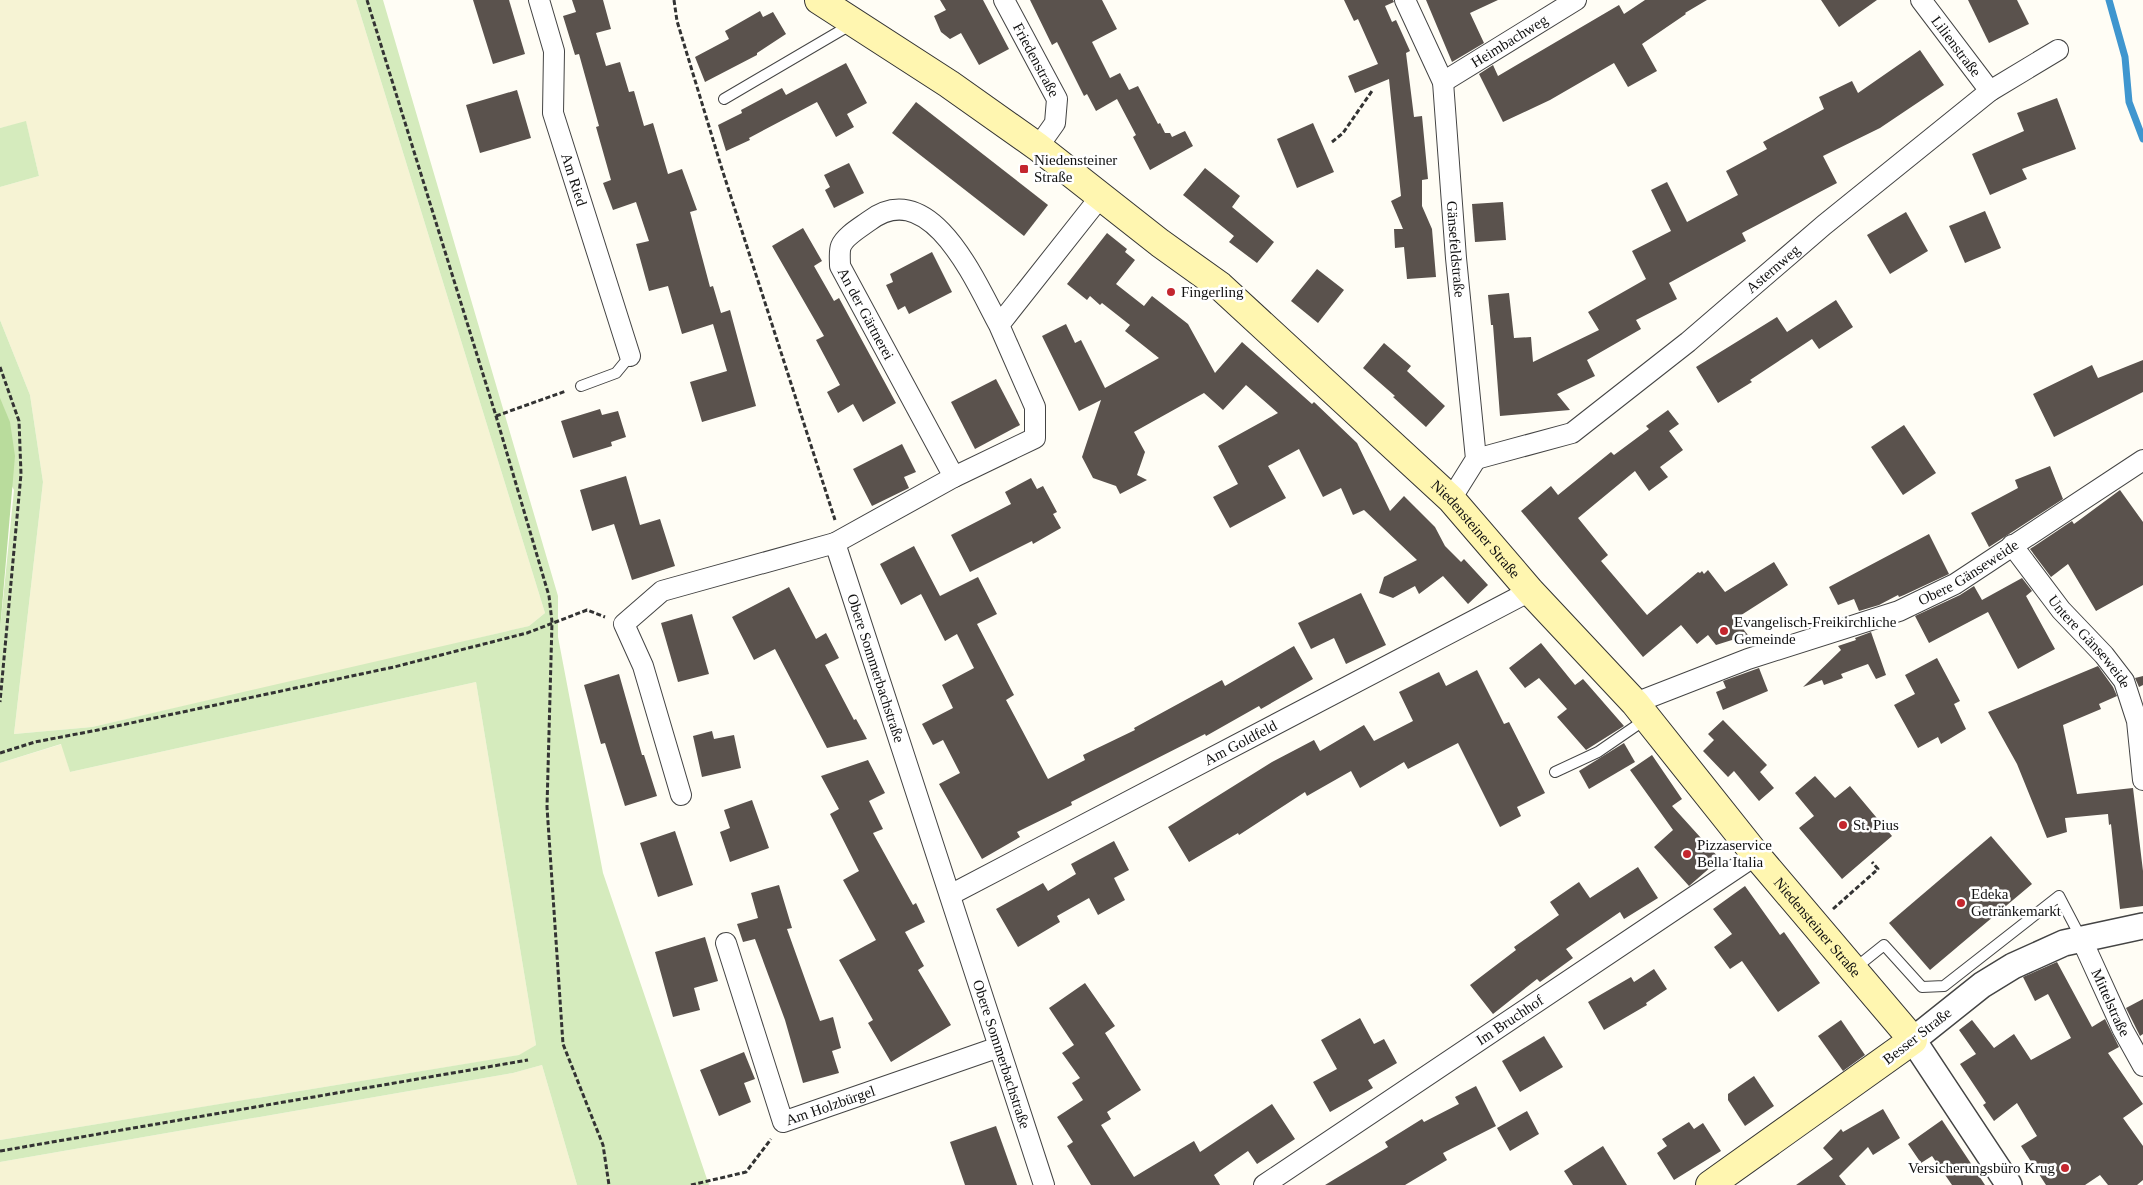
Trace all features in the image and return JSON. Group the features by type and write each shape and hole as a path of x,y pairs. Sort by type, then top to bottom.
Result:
{"main road":[{"name":"Niedensteiner Straße","path":"820,0 949,84 1038,147 1160,243 1220,286 1451,499 1530,591 1641,711 1756,855 1913,1040"},
{"name":"Besser Straße","path":"1710,1185 1913,1040"}],"street":[{"name":"Am Ried","path":"539,0 554,52 553,113 630,356"},
{"name":"Friedenstraße","path":"1004,0 1057,99 1055,123 1038,147"},
{"name":"Gänsefeldstraße","path":"1406,0 1443,82 1456,258 1476,460"},
{"name":"Heimbachweg","path":"1443,82 1576,0"},
{"name":"Lilienstraße","path":"1921,0 1990,91"},
{"name":"Asternweg","path":"1476,460 1572,433 1688,342 1824,225 1990,91 2058,50"},
{"path":"999,325 1101,196"},
{"name":"An der Gärtnerei","path":"835,543 954,477 1035,438 1035,407 999,325 964,260 946,235 919,213 896,209 876,216 853,233 841,246 840,266 954,477"},
{"path":"1451,499 1476,460"},
{"name":"Obere Gänseweide","path":"1641,711 1748,659 1899,611 1955,584 2143,460"},
{"path":"682,795 643,666 624,624 662,591 835,543"},
{"name":"Obere Sommerbachstraße","path":"835,543 1044,1185"},
{"name":"Untere Gänseweide","path":"2012,545 2061,610 2104,655 2124,681 2137,721 2143,780"},
{"name":"Am Goldfeld","path":"950,895 1530,591"},
{"name":"Im Bruchhof","path":"1264,1185 1756,855"},
{"name":"Besser Straße","path":"1913,1040 1982,985 2013,966 2081,938 2143,926"},
{"name":"Mittelstraße","path":"2081,938 2123,1030 2143,1066"},
{"name":"Am Holzbürgel","path":"726,943 783,1122 998,1047"},
{"name":"Niedensteiner Straße","path":"1913,1040 2009,1185"}],"lane":[{"path":"724,99 855,22"},
{"path":"581,386 616,374 630,356"},
{"path":"1555,772 1598,752 1641,711"},
{"path":"1853,969 1884,945 1922,987 1944,986 2060,896 2081,938"}],"path":[{"path":"367,0 496,416 549,596 552,622 547,807 563,1044 603,1145 609,1185"},
{"path":"674,0 677,21 721,166 835,516 835,543"},
{"path":"1332,142 1343,133 1372,91"},
{"path":"0,367 19,421 21,474 0,702"},
{"path":"496,416 581,386"},
{"path":"0,753 35,742 394,666 527,633 586,610 624,624"},
{"path":"1815,925 1878,869 1872,862"},
{"path":"0,1151 528,1060"},
{"path":"691,1185 746,1172 783,1122"}],"shaded area":[{"path":"0,0 356,0 545,613 529,626 387,660 92,727 14,734 43,482 30,395 0,320 0,187 39,176 26,122 0,128"},
{"path":"476,682 536,1045 520,1055 0,1140 0,763 62,744 70,772"},
{"path":"542,1065 577,1185 0,1185 0,1162 513,1073"}],"green space":[{"path":"356,0 383,0 558,596 558,637 603,873 709,1185 577,1185 542,1065 513,1073 0,1162 0,1140 519,1055 536,1045 476,682 70,772 61,744 0,763 0,630 14,490 0,465 0,320 30,395 43,482 14,734 92,727 529,626 545,613"},
{"path":"26,121 39,176 0,187 0,128"},
{"path":"0,398 10,422 15,456 0,630"}],"building":[{"path":"473,0 509,0 525,54 493,64"},
{"path":"572,0 603,0 611,29 596,33 606,66 620,62 629,92 634,91 644,126 653,123 668,174 682,169 697,210 690,212 710,287 713,286 721,313 730,310 756,406 702,422 690,382 727,371 713,324 682,334 668,286 649,291 636,244 649,241 636,202 613,210 603,183 611,180 596,127 599,126 579,54 575,55 563,16 576,12"},
{"path":"940,0 983,0 1009,49 979,65 961,33 950,39 941,32 934,16 946,10"},
{"path":"1030,0 1102,0 1117,29 1092,42 1110,78 1120,73 1129,90 1138,86 1158,124 1160,123 1165,133 1170,133 1172,137 1185,131 1193,146 1150,170 1133,137 1136,135 1117,99 1096,111 1087,94 1084,96 1057,42 1052,45"},
{"path":"1344,0 1393,0 1394,2 1385,6 1392,22 1396,20 1410,51 1406,53 1414,117 1422,116 1428,179 1422,180 1422,206 1432,229 1436,277 1407,279 1404,247 1395,248 1394,229 1403,229 1391,201 1401,196 1389,79 1355,93 1348,76 1378,64 1358,19 1354,21"},
{"path":"1426,0 1498,0 1470,13 1484,43 1452,62"},
{"path":"1645,0 1707,0 1685,13 1642,44 1657,71 1628,87 1614,63 1550,100 1503,122 1479,74 1493,65 1498,76 1619,5 1624,14"},
{"path":"1821,0 1877,0 1839,27"},
{"path":"1968,0 2017,0 2029,24 1989,43"},
{"path":"760,11 763,17 773,12 786,34 757,53 757,55 705,82 695,57 729,39 725,31"},
{"path":"1920,50 1944,85 1880,128 1823,156 1837,183 1742,233 1746,241 1669,283 1677,299 1636,320 1641,329 1587,360 1595,376 1557,394 1570,410 1500,416 1493,325 1491,325 1488,295 1509,293 1514,338 1531,337 1533,362 1599,330 1588,312 1646,279 1632,251 1671,231 1651,190 1667,182 1687,222 1738,195 1726,171 1767,149 1763,142 1824,109 1819,97 1852,81 1858,93"},
{"path":"846,63 867,103 847,114 854,127 836,137 817,102 749,138 750,140 726,151 718,125 742,113 741,110 782,88 786,95"},
{"path":"517,90 531,138 480,153 466,105"},
{"path":"2057,98 2076,149 2022,169 2027,179 1990,195 1972,154 2024,131 2017,113"},
{"path":"916,102 1048,205 1024,236 892,133"},
{"path":"1313,123 1334,172 1297,188 1277,139"},
{"path":"849,163 864,193 834,208 825,190 830,187 824,175"},
{"path":"1205,168 1240,196 1232,207 1274,242 1257,263 1229,242 1234,236 1183,195"},
{"path":"1503,202 1506,240 1475,242 1472,204"},
{"path":"1985,211 2001,248 1965,263 1949,226"},
{"path":"1906,212 1928,251 1890,274 1867,235"},
{"path":"803,228 822,261 814,266 834,301 839,298 896,403 863,422 853,404 838,413 827,392 840,385 816,340 824,336 772,246"},
{"path":"1107,233 1127,249 1125,252 1135,260 1116,284 1144,306 1152,296 1188,324 1215,373 1242,342 1312,404 1314,402 1357,443 1390,511 1404,496 1435,527 1445,546 1461,562 1464,559 1488,585 1468,604 1443,576 1419,594 1415,586 1393,598 1379,593 1384,577 1417,560 1364,510 1353,515 1341,488 1323,497 1299,449 1268,466 1286,498 1230,528 1213,497 1238,484 1218,446 1278,413 1246,385 1223,410 1204,393 1134,432 1145,452 1137,475 1147,480 1120,494 1116,486 1093,478 1082,457 1101,400 1079,411 1042,336 1066,324 1075,343 1081,340 1105,388 1159,358 1125,331 1130,325 1102,303 1100,305 1090,296 1087,300 1067,284"},
{"path":"932,252 952,292 909,314 905,306 898,310 886,285 893,282 890,274"},
{"path":"1317,269 1344,290 1318,323 1291,301"},
{"path":"1836,300 1853,327 1819,349 1812,339 1750,380 1752,382 1718,403 1696,367 1777,317 1787,332"},
{"path":"1384,343 1411,366 1407,371 1445,406 1426,427 1363,368"},
{"path":"2143,360 2143,392 2054,437 2033,394 2092,365 2098,378"},
{"path":"996,379 1020,425 975,449 951,402"},
{"path":"600,409 602,415 618,411 626,437 611,442 612,446 573,458 561,421"},
{"path":"1668,410 1679,424 1669,431 1683,450 1660,467 1668,477 1649,491 1635,471 1578,518 1608,555 1601,561 1647,615 1698,572 1702,571 1704,574 1708,570 1725,592 1774,562 1788,585 1735,619 1748,635 1716,645 1708,635 1697,644 1681,625 1643,657 1521,511 1551,486 1558,495 1611,452 1614,455 1649,429 1646,426"},
{"path":"1904,425 1936,473 1903,495 1871,447"},
{"path":"902,444 916,472 904,477 909,488 872,506 853,469"},
{"path":"2050,466 2063,499 1989,547 1971,513 2018,488 2015,480"},
{"path":"626,476 640,525 660,519 675,566 632,580 614,524 592,531 580,490"},
{"path":"1031,478 1037,489 1043,486 1057,512 1053,514 1061,528 1033,544 1032,541 970,572 951,535 1011,504 1005,492"},
{"path":"2120,490 2143,522 2143,585 2096,611 2068,564 2051,577 2030,549 2072,521 2074,524"},
{"path":"1929,534 1949,574 1904,595 1899,597 1898,595 1879,605 1859,611 1854,599 1838,605 1829,587"},
{"path":"914,546 940,596 978,577 997,614 977,624 1014,695 1006,700 1048,779 1085,760 1083,755 1135,730 1134,728 1222,680 1225,686 1294,646 1313,679 1261,709 1259,706 1206,736 1205,734 1071,802 1072,805 1017,832 1020,837 982,859 939,784 960,773 943,740 933,745 922,724 953,708 942,685 974,668 957,634 945,641 921,594 901,605 880,564"},
{"path":"2022,578 2032,591 2026,596 2055,649 2018,669 1988,612 1929,643 1915,616 1960,595 1974,586 1982,600"},
{"path":"789,587 816,639 826,633 839,658 825,665 854,720 856,719 867,739 827,748 775,649 754,660 732,617"},
{"path":"1361,593 1386,645 1346,664 1334,638 1311,649 1298,623"},
{"path":"692,614 709,674 678,682 661,623"},
{"path":"1871,632 1886,675 1876,679 1868,664 1841,674 1843,678 1824,685 1822,680 1803,687 1841,650 1838,646 1856,640 1855,638"},
{"path":"1541,643 1575,685 1583,679 1624,726 1586,750 1557,717 1567,709 1539,678 1525,688 1509,668"},
{"path":"1937,658 1960,701 1954,704 1966,729 1941,744 1938,737 1918,748 1894,705 1915,694 1905,675"},
{"path":"2098,666 2117,696 2099,704 2101,709 2063,725 2077,794 2133,788 2143,871 2143,906 2120,909 2111,824 2109,825 2108,814 2065,818 2067,832 2047,838 2017,764 1988,712"},
{"path":"1759,668 1768,691 1723,710 1716,692 1726,688 1723,681"},
{"path":"1477,670 1504,724 1509,722 1545,793 1517,807 1521,816 1500,827 1458,743 1408,769 1404,762 1360,788 1351,771 1307,796 1305,792 1239,835 1238,833 1189,862 1168,827 1272,762 1314,740 1320,751 1364,725 1374,741 1413,721 1399,692 1439,672 1446,686"},
{"path":"619,674 642,755 644,755 657,796 625,806 605,743 601,744 584,685"},
{"path":"2143,676 2143,685 2139,687 2135,678"},
{"path":"1723,720 1767,765 1760,772 1774,788 1759,801 1734,771 1728,777 1703,751 1714,740 1708,734"},
{"path":"712,731 714,739 734,735 741,768 702,777 693,736"},
{"path":"1624,743 1635,762 1589,789 1579,771"},
{"path":"1652,755 1682,799 1672,806 1720,859 1689,886 1654,847 1673,830 1630,770"},
{"path":"868,760 885,793 869,801 883,829 873,833 913,905 916,903 925,922 905,932 924,966 918,970 951,1025 891,1062 868,1023 873,1020 839,960 876,940 843,880 859,871 830,814 839,809 821,776"},
{"name":"St. Pius","path":"1815,776 1835,798 1850,786 1892,836 1842,879 1799,828 1814,816 1795,793"},
{"path":"752,800 769,848 730,862 720,832 730,828 724,810"},
{"path":"675,831 693,885 658,897 640,843"},
{"name":"Edeka Getränkemarkt","path":"1991,836 2032,884 1930,970 1889,923"},
{"path":"1114,841 1129,870 1114,878 1125,900 1098,915 1089,898 1057,916 1060,922 1018,947 996,909 1043,883 1048,891 1076,874 1071,864"},
{"path":"1638,867 1658,898 1624,919 1620,912 1566,949 1573,958 1540,982 1537,979 1493,1014 1470,985 1516,950 1514,947 1559,915 1550,902 1579,882 1590,898"},
{"path":"779,885 792,928 787,929 820,1021 833,1017 841,1048 832,1051 839,1073 803,1083 785,1020 755,939 743,942 737,924 758,918 751,893"},
{"path":"1745,886 1780,935 1784,932 1820,983 1778,1012 1742,961 1730,969 1714,947 1732,934 1713,909"},
{"path":"705,937 718,981 694,988 700,1010 673,1017 655,952"},
{"path":"2057,962 2092,1027 2105,1019 2119,1047 2108,1053 2143,1104 2123,1118 2143,1146 2143,1180 2137,1185 2108,1185 2100,1175 2085,1185 2046,1185 2021,1146 2037,1136 2017,1103 1994,1121 1983,1105 1986,1103 1960,1064 1976,1054 1959,1030 1972,1020 1994,1048 2014,1034 2031,1060 2071,1038 2048,994 2035,1001 2023,977"},
{"path":"1654,969 1667,989 1646,1003 1647,1005 1604,1030 1588,1002 1631,977 1634,982"},
{"path":"1085,983 1115,1026 1105,1033 1141,1090 1107,1112 1111,1119 1101,1125 1134,1177 1194,1141 1200,1152 1272,1104 1295,1139 1257,1164 1248,1151 1214,1175 1220,1185 1091,1185 1067,1146 1073,1142 1057,1117 1083,1100 1072,1083 1080,1078 1062,1053 1074,1045 1049,1008"},
{"path":"2143,999 2143,1034 2140,1036 2126,1008"},
{"path":"1360,1018 1374,1044 1384,1039 1397,1063 1368,1080 1373,1088 1330,1112 1313,1082 1337,1069 1321,1040"},
{"path":"1841,1020 1865,1055 1843,1071 1818,1036"},
{"path":"1544,1036 1563,1067 1520,1092 1502,1061"},
{"path":"744,1052 755,1079 744,1083 751,1102 719,1116 700,1070"},
{"path":"1754,1076 1774,1106 1745,1126 1728,1100 1728,1094"},
{"path":"1476,1086 1496,1126 1443,1153 1447,1160 1405,1185 1325,1185 1388,1147 1385,1142 1422,1119 1424,1122 1459,1104 1455,1097"},
{"path":"1883,1109 1900,1138 1873,1155 1868,1147 1839,1176 1846,1185 1796,1185 1833,1159 1823,1148 1841,1129 1843,1132"},
{"path":"1527,1111 1539,1134 1510,1151 1497,1128"},
{"path":"1942,1120 1985,1185 1952,1185 1932,1156 1921,1163 1908,1144"},
{"path":"1689,1122 1694,1129 1703,1123 1721,1151 1674,1180 1657,1153 1667,1146 1662,1139"},
{"path":"996,1126 1017,1185 965,1185 950,1142"},
{"path":"1603,1146 1627,1185 1573,1185 1564,1171"}],"waterway":[{"path":"2109,0 2125,57 2129,102 2143,139"}],"place":[{"name":"Niedensteiner Straße","path":"1024,169"},
{"name":"Fingerling","path":"1171,292"},
{"name":"Evangelisch-Freikirchliche Gemeinde","path":"1724,631"},
{"name":"St. Pius","path":"1843,825"},
{"name":"Pizzaservice Bella Italia","path":"1687,854"},
{"name":"Edeka Getränkemarkt","path":"1961,903"},
{"name":"Versicherungsbüro Krug","path":"2065,1168"}]}
